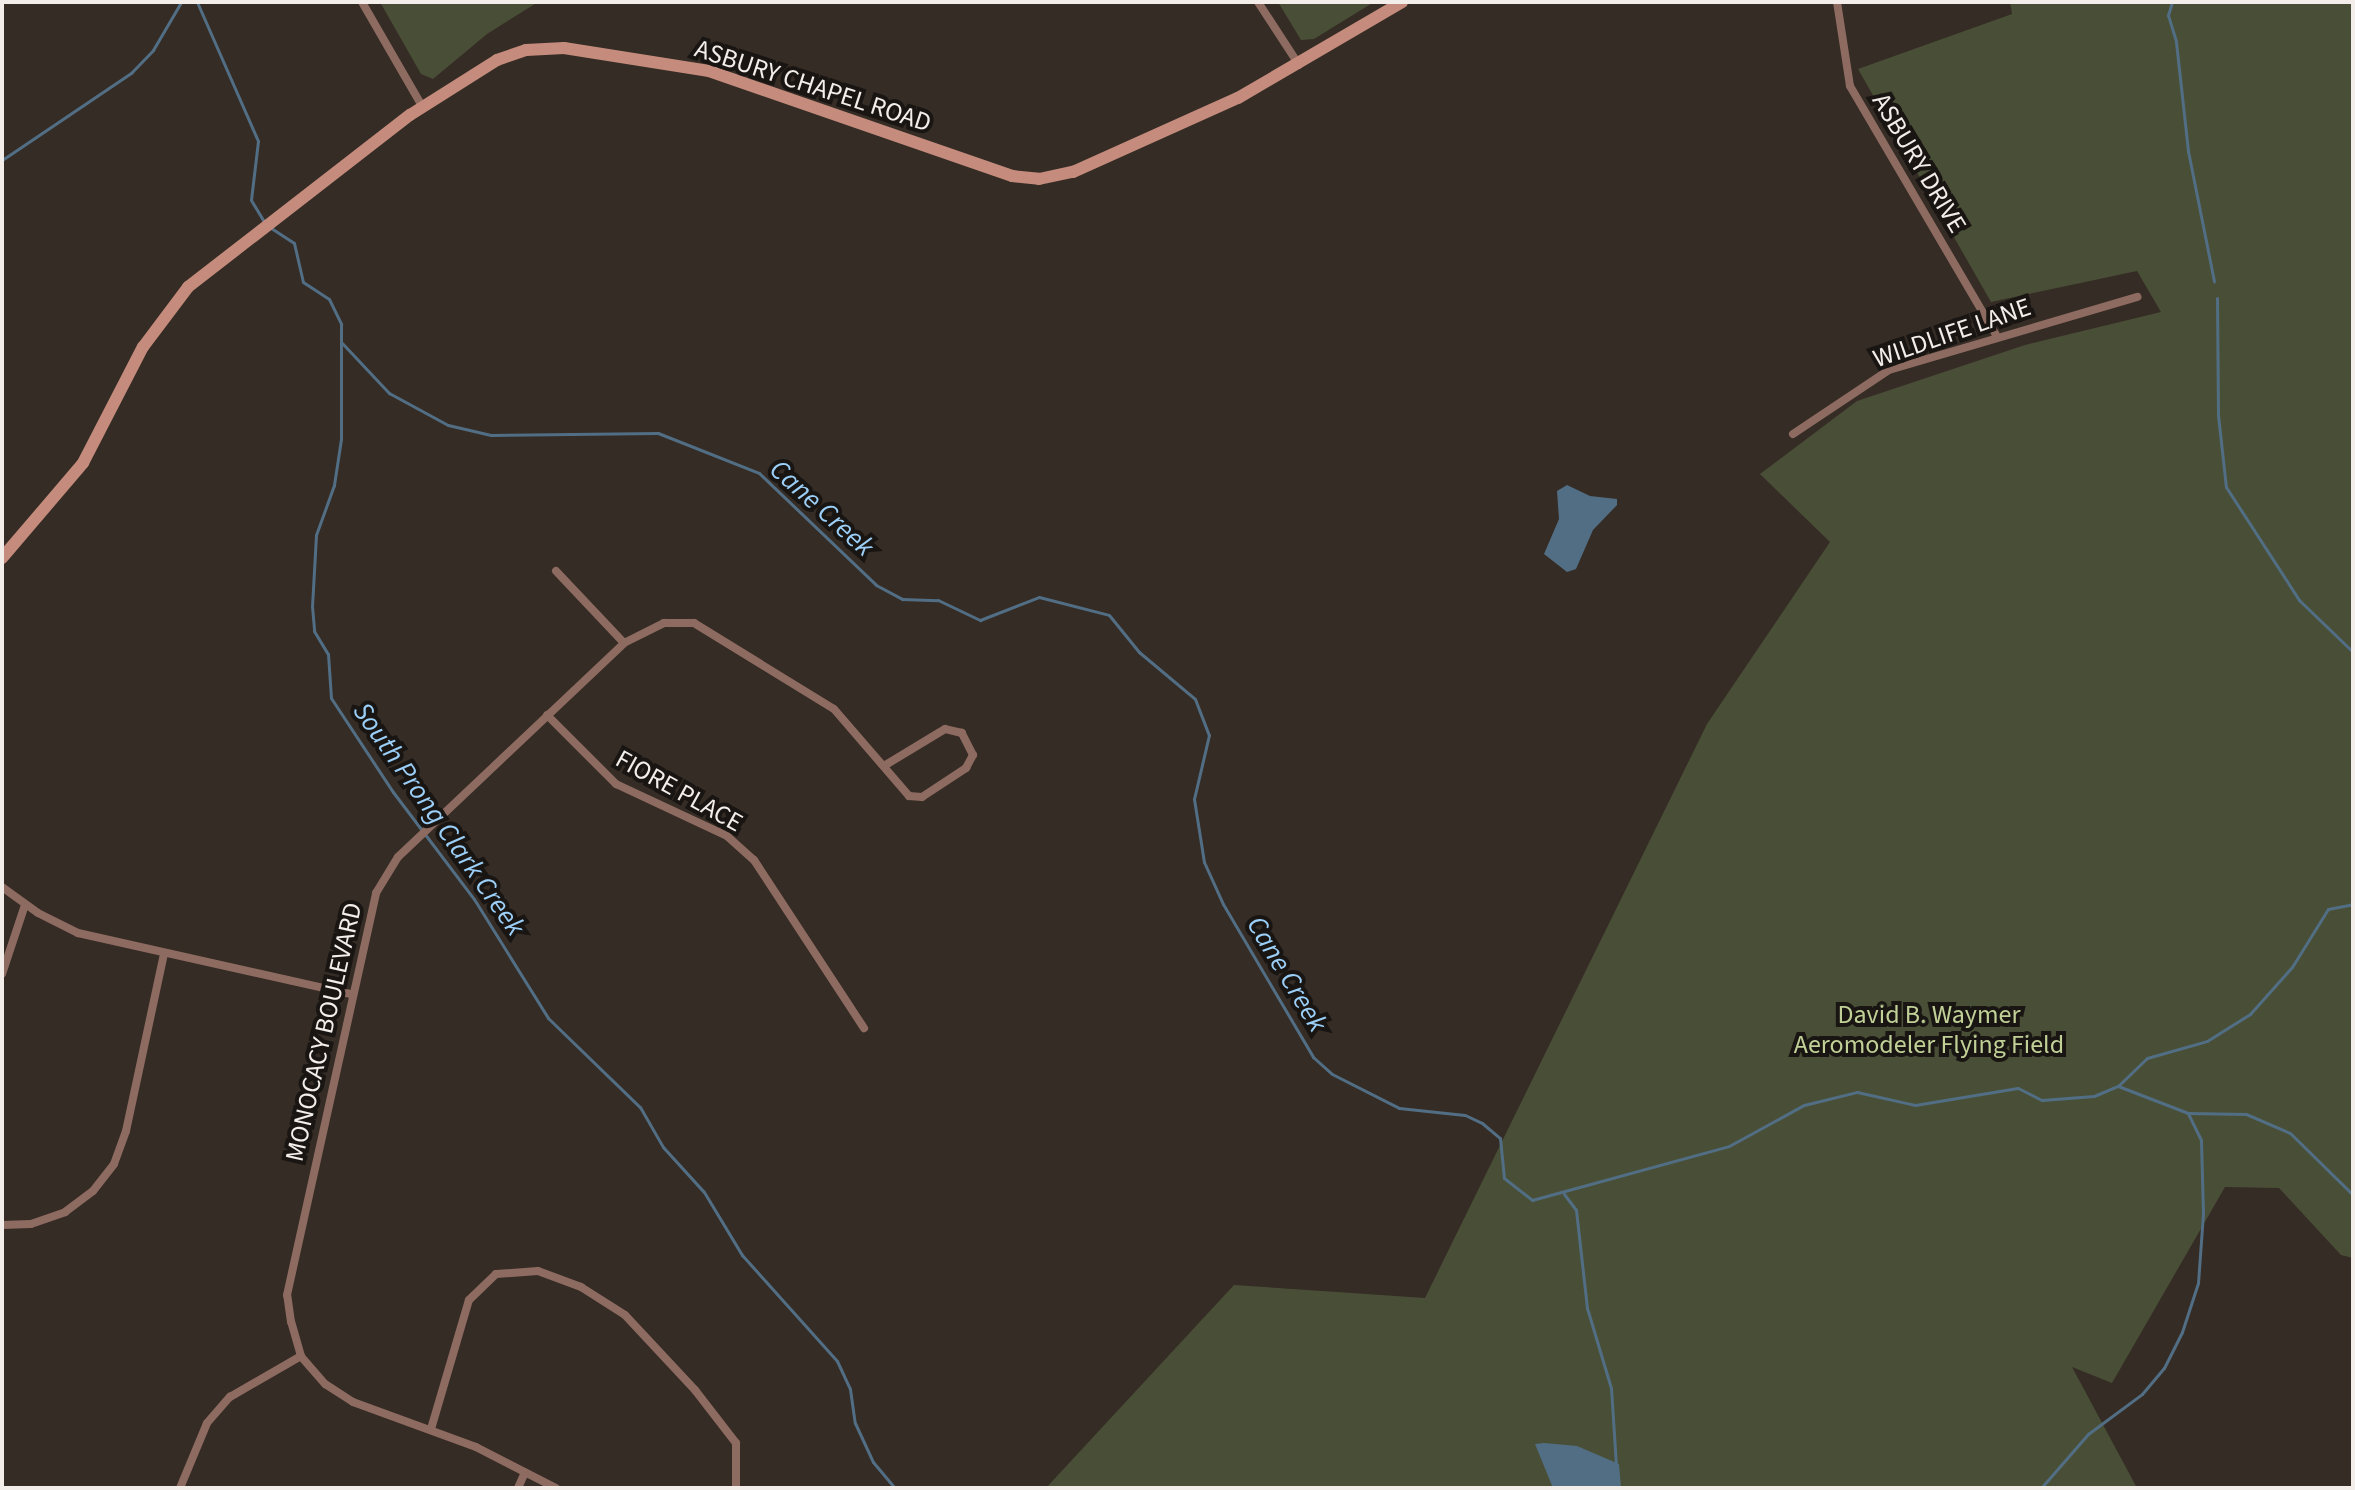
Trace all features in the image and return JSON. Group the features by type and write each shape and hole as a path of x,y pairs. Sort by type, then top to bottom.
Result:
{"main road":[{"name":"ASBURY CHAPEL ROAD","path":"2,558 89,454 143,347 170,307 245,241 422,106 511,55 576,50 709,71 1012,176 1039,179 1073,172 1137,145 1299,65 1402,2"}],"street":[{"path":"362,2 422,106"},
{"path":"1258,2 1265,20 1299,65"},
{"name":"ASBURY DRIVE","path":"1837,2 1850,86 1996,335"},
{"name":"WILDLIFE LANE","path":"1793,434 1889,370 1996,335 2137,297"},
{"path":"556,571 624,643"},
{"name":"MONOCACY BOULEVARD","path":"556,1488 431,1429 353,1402 325,1384 301,1356 287,1295 376,893 412,843 547,715 624,643 664,623 694,623 834,709 902,790 922,797 966,768 973,755 962,733 945,729 884,766"},
{"name":"FIORE PLACE","path":"547,715 616,784 727,836 745,852 864,1028"},
{"path":"2,887 25,905 78,933 352,994"},
{"path":"2,974 25,905"},
{"path":"2,1225 31,1224 65,1212 93,1191 114,1164 126,1131 164,954"},
{"path":"431,1429 469,1300 496,1274 538,1271 581,1287 625,1315 695,1390 736,1443 740,1464 736,1488"},
{"path":"180,1488 207,1423 230,1397 301,1356"},
{"path":"518,1488 525,1472"}],"green space":[{"path":"380,2 538,2 487,34 433,79 421,74"},
{"path":"1278,2 1374,2 1314,39 1301,40"},
{"name":"David B. Waymer Aeromodeler Flying Field","path":"2010,2 2353,2 2353,1258 2341,1255 2279,1188 2225,1187 2112,1383 2072,1367 2137,1488 1046,1488 1234,1285 1425,1298 1707,724 1830,542 1760,474 1857,401 2025,345 2161,312 2137,271 1991,302 1858,69 2012,14"}],"water":[{"path":"1567,485 1590,496 1617,499 1617,505 1593,530 1576,569 1567,572 1544,554 1559,519 1557,491"},
{"path":"1535,1444 1577,1446 1619,1464 1621,1488 1553,1488"}],"waterway":[{"path":"2,160 131,73 153,50 181,2"},
{"name":"South Prong Clark Creek","path":"197,2 258,141 251,200 265,223"},
{"path":"2172,2 2168,15 2176,42 2188,151 2214,281"},
{"name":"South Prong Clark Creek","path":"271,228 294,243 303,282 329,299 341,324 341,439 334,485 316,535 312,606 314,631 328,654 331,698 393,792 474,899 548,1018 640,1107 663,1147 704,1192 742,1255 837,1361 850,1389 855,1423 873,1462 895,1488"},
{"path":"2217,298 2218,415 2226,487 2299,600 2353,652"},
{"name":"Cane Creek","path":"342,343 389,393 448,425 491,435 658,433 759,473 876,585 902,599 938,600 980,620 1039,597 1109,615 1139,652 1195,699 1209,735 1194,799 1204,862 1223,904 1313,1057 1332,1074 1399,1108 1465,1115 1482,1123 1500,1138 1504,1178 1532,1200 1729,1146 1804,1105 1857,1092 1915,1105 2018,1088 2042,1100 2094,1096 2118,1086 2147,1058 2207,1041 2250,1014 2292,967 2328,909 2353,904"},
{"path":"2118,1086 2188,1113 2246,1114 2290,1133 2353,1195"},
{"path":"2041,1488 2088,1434 2142,1394 2164,1368 2182,1332 2198,1283 2203,1213 2201,1140 2188,1113"},
{"path":"1564,1194 1576,1210 1587,1308 1611,1388 1616,1465"}]}
